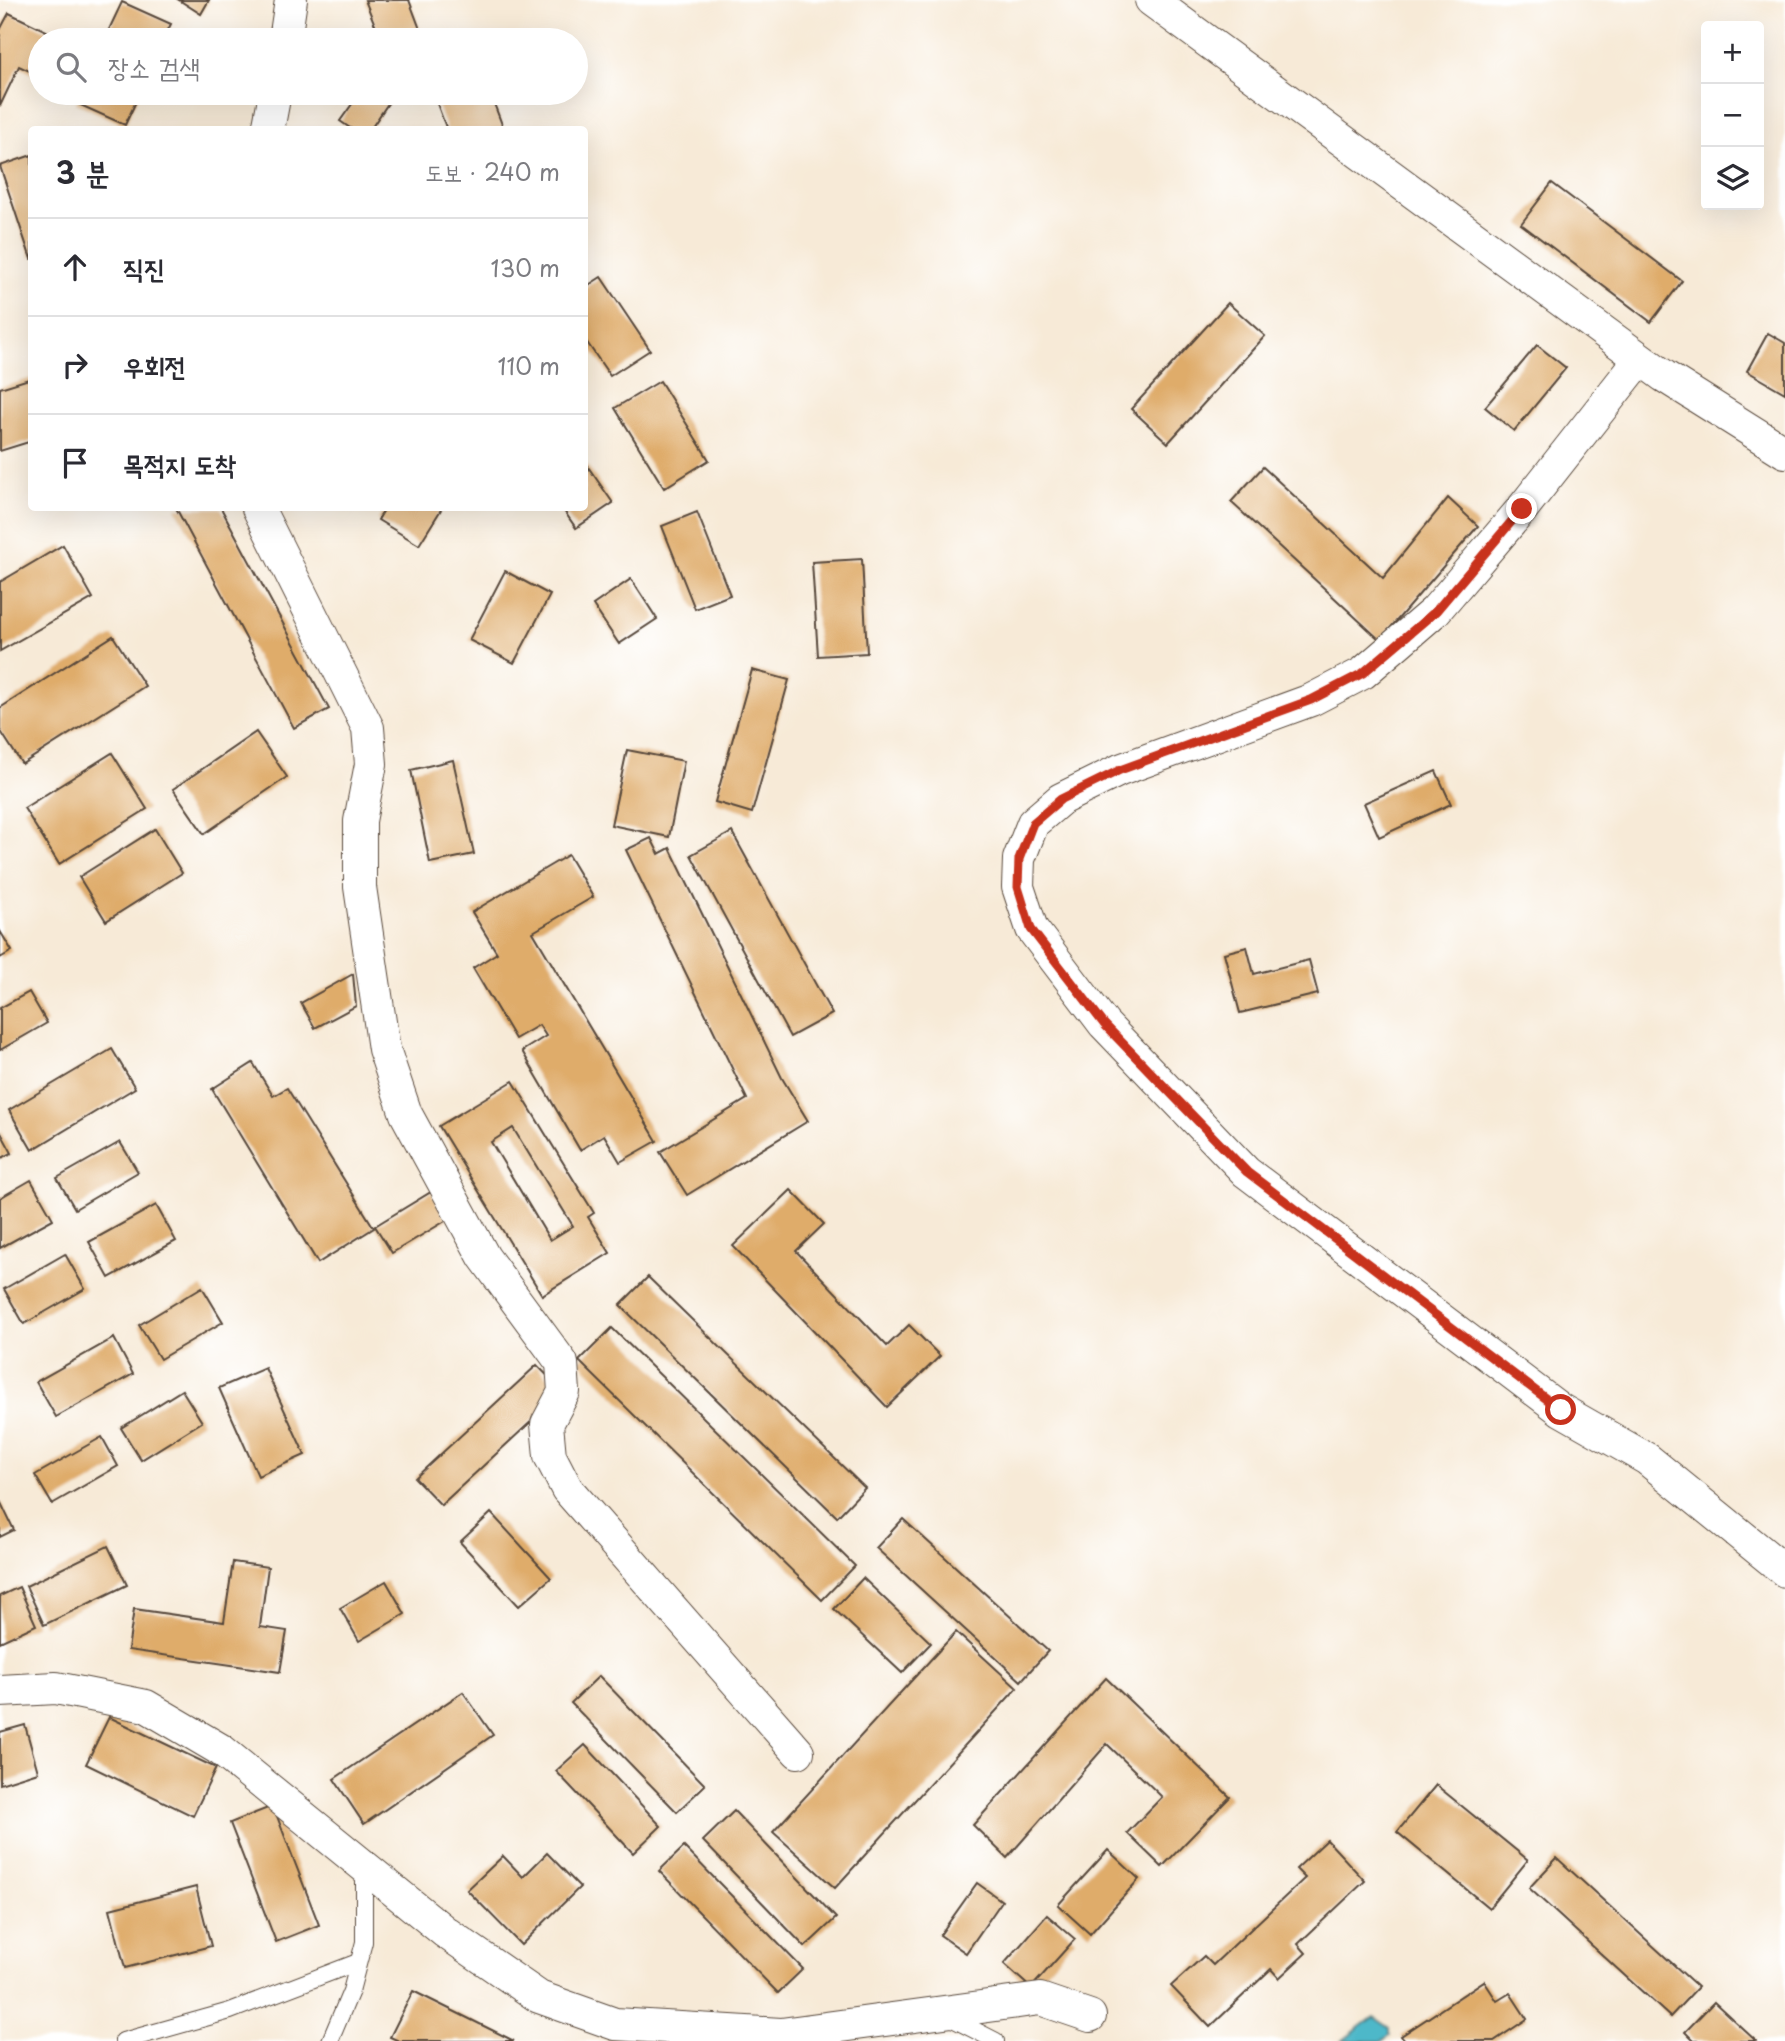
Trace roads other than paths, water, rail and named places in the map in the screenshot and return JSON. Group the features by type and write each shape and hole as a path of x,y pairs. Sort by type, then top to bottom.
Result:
{"street":[{"path":"287,28 291,0"},
{"path":"1151,0 1640,359 1785,452"},
{"path":"269,126 273,105"},
{"path":"1640,359 1522,509 1436,611 1363,673 1311,700 1120,770 1061,799 1033,823 1019,859 1018,887 1031,929 1104,1024 1247,1172 1561,1410 1647,1459 1785,1571"},
{"path":"260,511 368,727 371,764 360,821 360,887 384,1049 406,1114 484,1257 562,1363 564,1392 547,1424 550,1456 567,1489 798,1752"},
{"path":"0,1691 56,1688 146,1706 221,1750 445,1932 539,1997 615,2024 781,2034 1040,1999 1090,2016"}],"lane":[{"path":"330,2041 364,1942 364,1866"},
{"path":"123,2041 230,2011 358,1962"},
{"path":"941,2014 996,2041"}],"water":[{"path":"1374,2017 1390,2028 1390,2035 1382,2041 1342,2041"}]}
